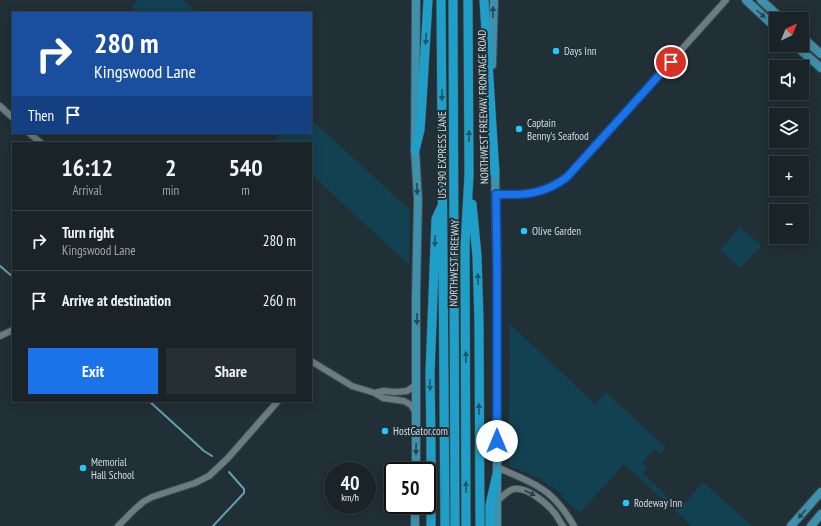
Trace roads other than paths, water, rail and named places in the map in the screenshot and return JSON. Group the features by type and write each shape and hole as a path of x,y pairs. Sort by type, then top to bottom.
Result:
{"highway":[{"path":"415,150 420,130 428,0"},
{"name":"NORTHWEST FREEWAY","path":"441,0 444,526"},
{"name":"US 290 EXPRESS LANE","path":"453,0 455,526"},
{"name":"NORTHWEST FREEWAY","path":"466,526 465,246 469,175 468,0"},
{"path":"484,0 495,174"},
{"path":"469,175 477,256 479,321 480,526"},
{"path":"432,526 430,373 431,334 436,219 443,203"},
{"path":"490,526 490,505 497,471"}],"main road":[{"path":"416,0 415,150 418,200 416,296 416,462"},
{"name":"NORTHWEST FREEWAY FRONTAGE ROAD","path":"494,0 492,69 497,270 497,526"},
{"path":"746,0 769,21"},
{"path":"761,0 774,12"},
{"path":"809,43 821,54"},
{"path":"803,52 821,68"},
{"path":"791,526 821,492"},
{"path":"415,514 415,526"},
{"path":"811,526 821,514"}],"street":[{"path":"496,194 532,194 559,184 567,177 726,0"},
{"path":"0,106 12,117"},
{"path":"31,134 39,142"},
{"path":"0,336 12,330"},
{"path":"312,363 352,386 375,393 382,398 404,400 417,414"},
{"path":"375,393 383,391 407,391 417,384"},
{"path":"118,526 143,502 152,497 195,483 209,476 228,458 277,402"},
{"path":"497,471 542,488 566,511 574,526"},
{"path":"496,502 512,490 522,489 537,496 555,514 562,526"}],"waterway":[{"path":"0,266 12,276"},
{"path":"150,402 204,451 212,456"},
{"path":"213,526 244,493 244,489 229,472"}],"place":[{"name":"Days Inn","path":"556,51"},
{"name":"Captain Benny's Seafood","path":"519,129"},
{"name":"Olive Garden","path":"524,231"},
{"name":"HostGator.com","path":"385,431"},
{"name":"Memorial Hall School","path":"83,468"},
{"name":"Rodeway Inn","path":"626,503"}]}
